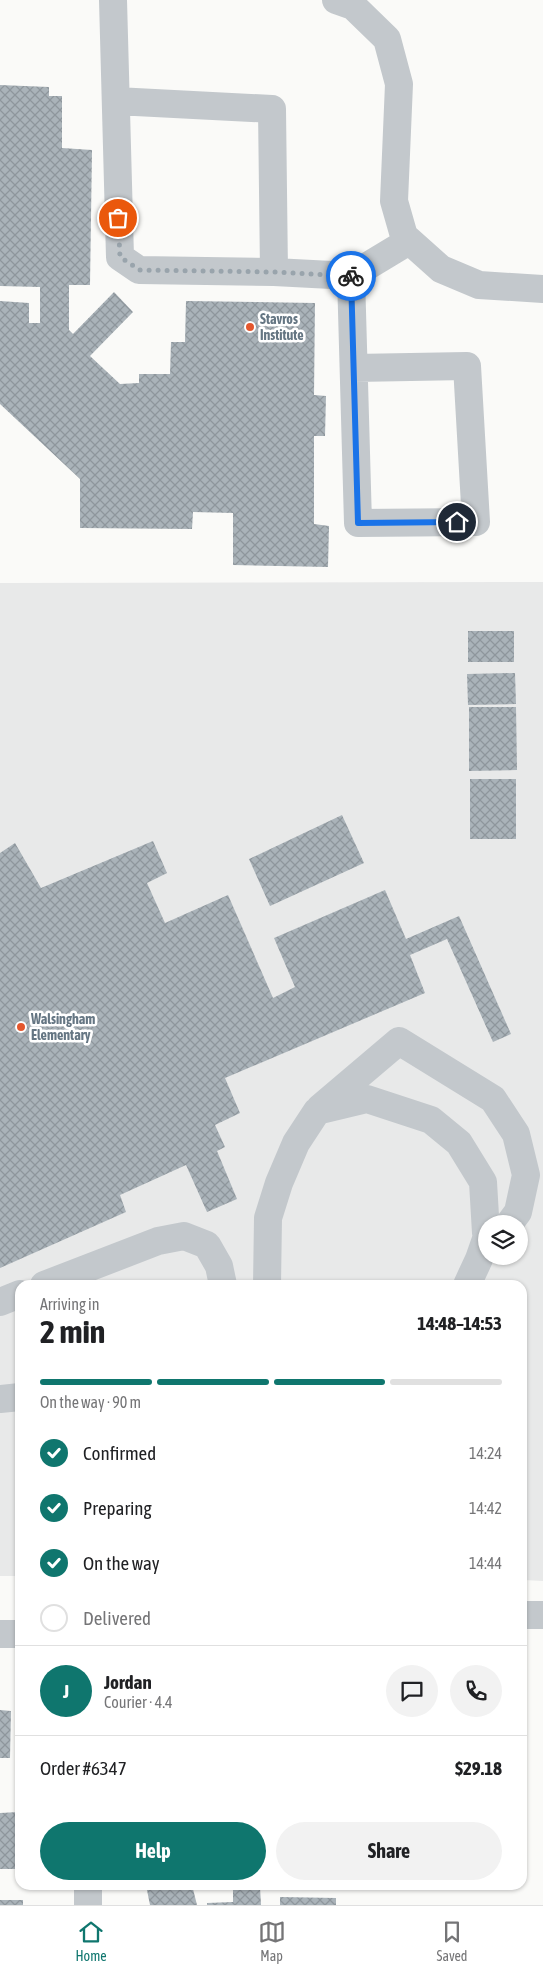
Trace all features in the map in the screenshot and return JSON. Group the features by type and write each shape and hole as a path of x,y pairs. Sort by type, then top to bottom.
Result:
{"street":[{"path":"113,0 120,257 140,270 274,272 351,276 409,241"},
{"path":"336,0 353,6 387,39 399,84 394,201 404,236 441,269 479,286 543,289"},
{"path":"116,101 272,109 274,272"},
{"path":"351,276 358,523 476,522 467,366 354,368"},
{"path":"267,1280 268,1218 279,1183 296,1143 317,1111 399,1041 492,1099 516,1134 526,1175 516,1215"},
{"path":"317,1111 367,1099 431,1120 460,1143 483,1182 485,1215"},
{"path":"57,1280 158,1241 184,1236 207,1245 219,1266 222,1280"},
{"path":"469,1280 478,1262"},
{"path":"0,1302 15,1296"},
{"path":"0,1399 15,1398"},
{"path":"527,1615 543,1615"},
{"path":"0,1634 15,1634"},
{"path":"88,1890 88,1905"}],"shaded area":[{"path":"543,582 543,1581 527,1580 527,1280 15,1280 15,1576 0,1576 0,583"}],"building":[{"name":"Stavros Institute","path":"0,85 49,87 49,96 62,96 62,148 92,150 90,285 69,285 69,330 73,334 114,292 133,312 90,356 120,384 139,383 139,374 170,374 171,342 185,342 186,301 315,303 314,395 326,396 325,436 314,436 314,524 329,526 328,567 233,565 233,513 193,512 192,529 80,528 80,479 0,404 0,301 29,303 29,323 40,323 40,287 0,286"},
{"path":"468,631 514,631 514,662 468,662"},
{"path":"515,673 516,704 468,705 467,674"},
{"path":"469,707 516,707 517,770 469,771"},
{"path":"470,779 516,779 516,839 470,839"},
{"path":"342,815 364,863 270,906 249,859"},
{"path":"153,841 167,873 147,883 165,923 228,895 273,998 295,987 274,938 385,890 406,939 459,916 511,1034 493,1042 447,939 410,955 425,993 225,1078 240,1113 215,1125 225,1147 217,1151 237,1199 207,1212 186,1165 120,1195 126,1212 0,1268 0,853 15,843 41,888"},
{"path":"0,1710 11,1711 10,1758 0,1758"},
{"path":"15,1812 15,1869 0,1869 0,1813"},
{"path":"147,1890 193,1890 197,1905 150,1905"},
{"path":"233,1890 260,1890 261,1905 207,1905 207,1903 233,1902"},
{"path":"280,1897 336,1898 336,1905 280,1905"},
{"path":"0,1900 23,1900 23,1905 0,1905"}],"way so far":[{"path":"118,218 120,257 140,270 274,272 351,276"}],"place":[{"name":"Stavros Institute","path":"250,327"},
{"name":"Walsingham Elementary","path":"21,1027"}],"route":[{"path":"351,276 358,523 457,522"}]}
